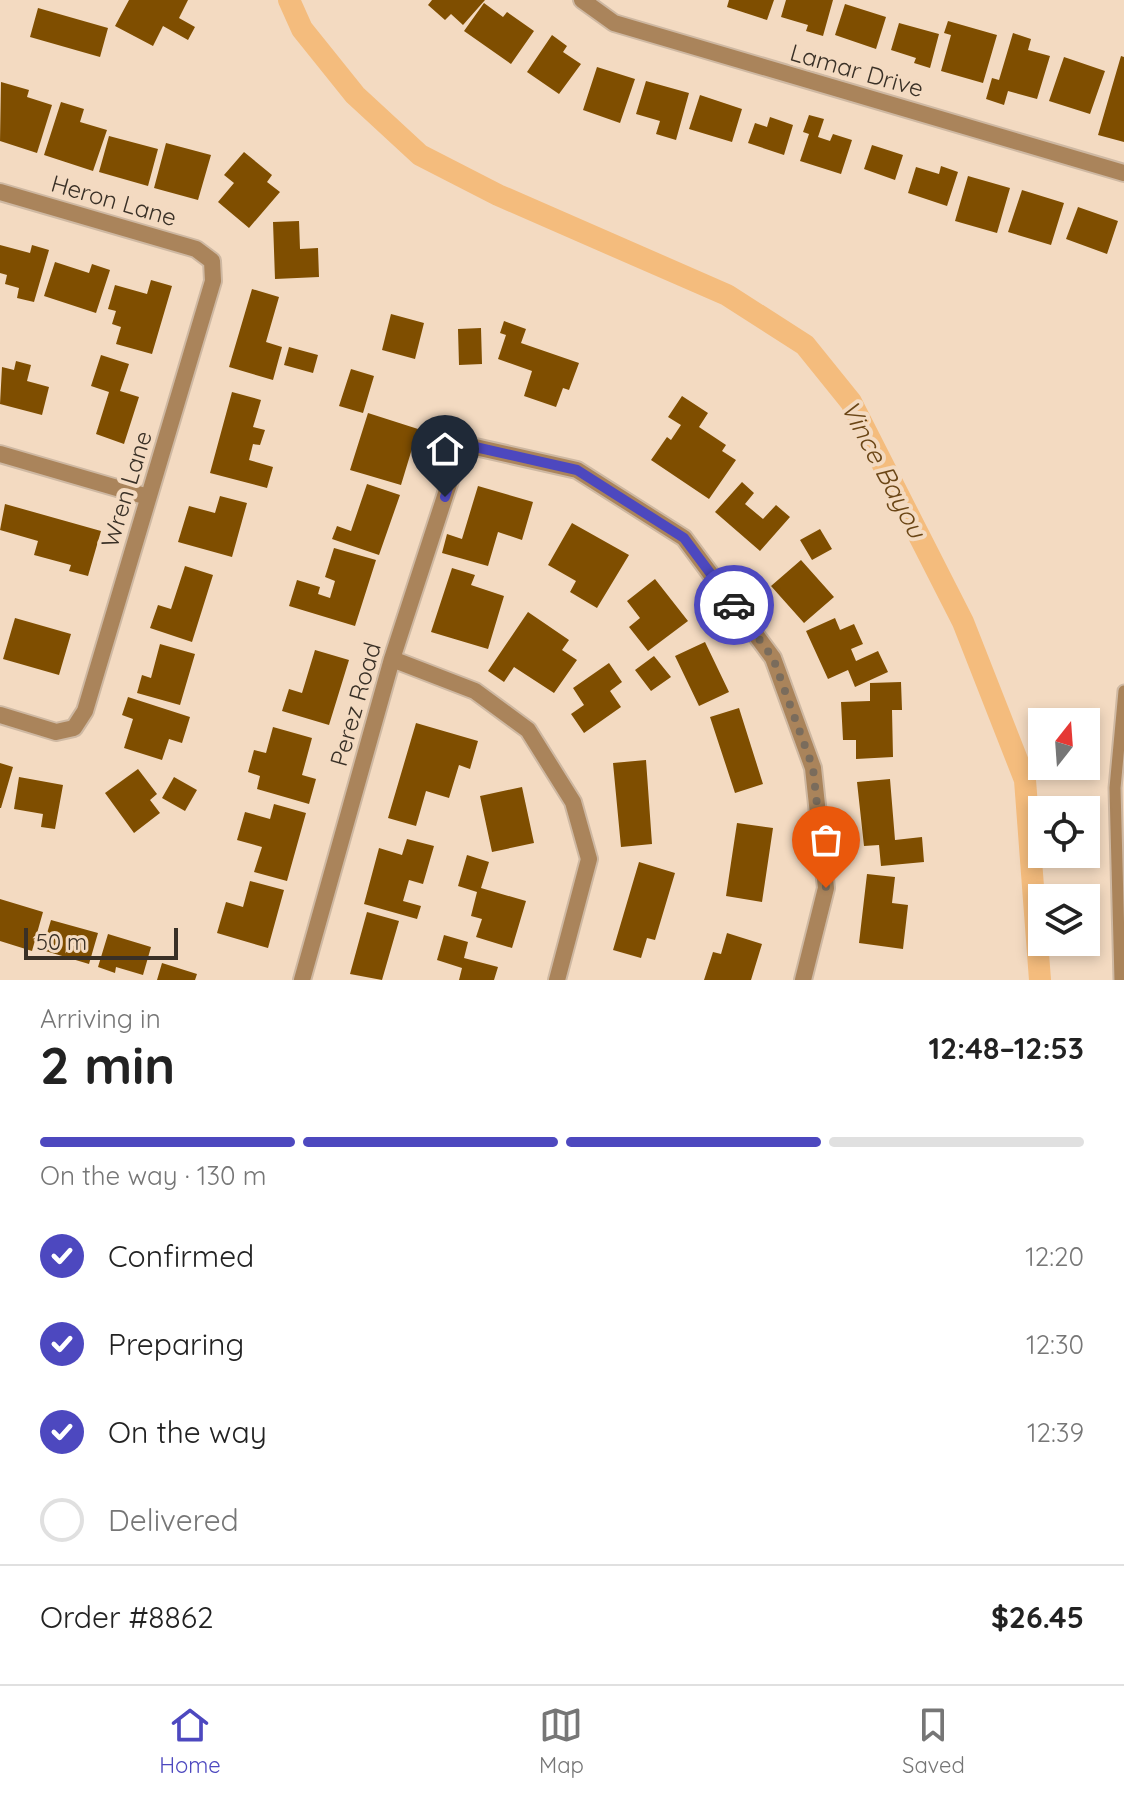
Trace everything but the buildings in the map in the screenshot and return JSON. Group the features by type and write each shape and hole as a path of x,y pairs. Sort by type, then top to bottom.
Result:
{"street":[{"name":"Lamar Drive","path":"582,0 614,23 1124,173"},
{"name":"Heron Lane","path":"0,192 196,249 212,261"},
{"name":"Wren Lane","path":"0,715 56,732 74,728 85,711 213,281 212,261"},
{"name":"Perez Road","path":"302,980 392,659 462,444 577,470 684,538 773,658 813,768 826,888 803,980"},
{"path":"0,454 148,497"},
{"path":"392,659 475,691 528,730 573,802 589,859 557,980"}],"lane":[{"path":"1120,980 1115,788 1124,691"}],"waterway":[{"name":"Vince Bayou","path":"289,0 302,29 355,95 420,155 498,195 727,295 805,345 851,402 963,622 1025,780 1040,980"}],"way so far":[{"path":"734,605 773,658 813,768 826,888"}],"route":[{"path":"445,497 462,444 577,470 684,538 734,605"}]}
